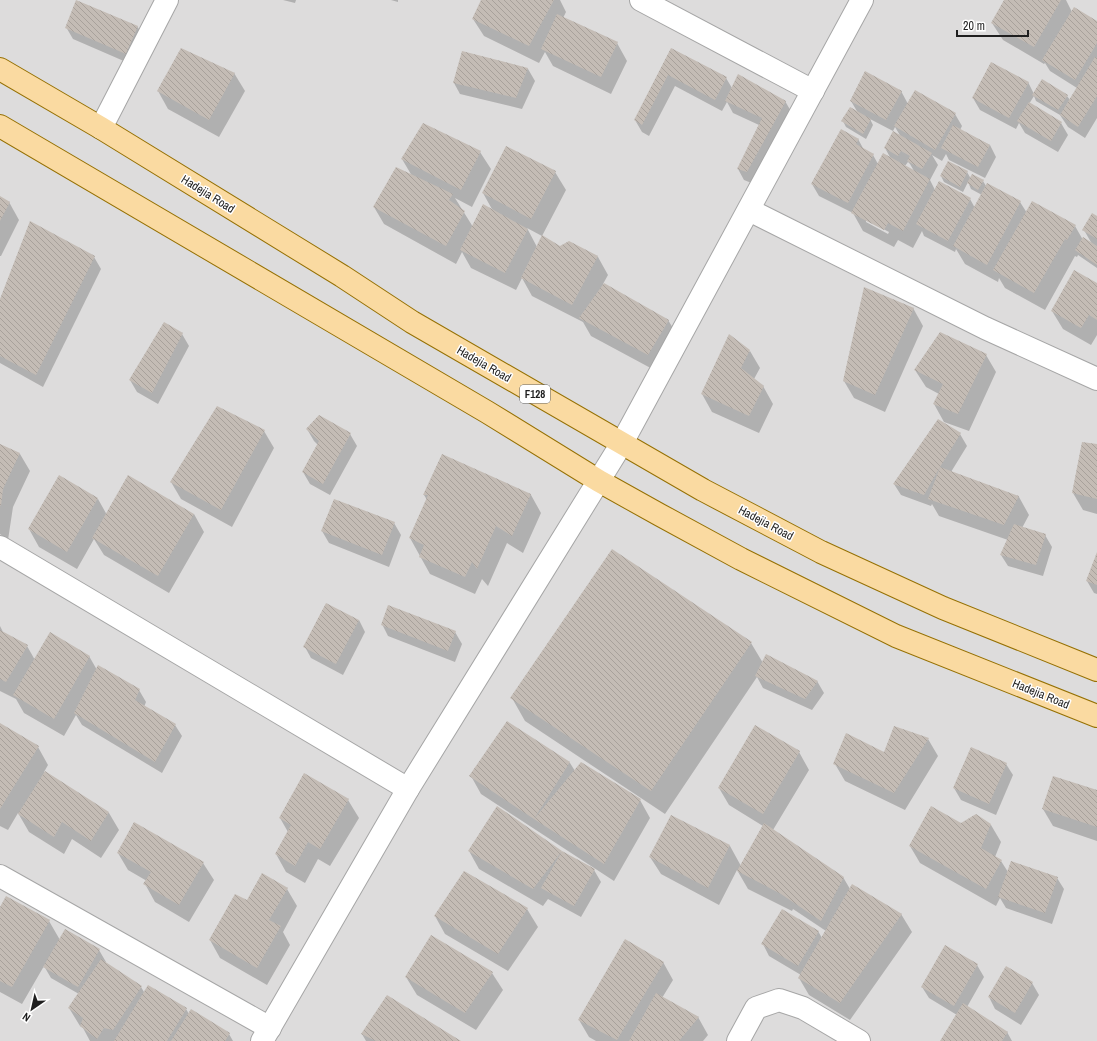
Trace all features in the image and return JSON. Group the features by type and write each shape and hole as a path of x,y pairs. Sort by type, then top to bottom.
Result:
{"main road":[{"name":"Hadejia Road","path":"0,69 101,128 342,276 412,322 703,490 821,552 943,608 1097,670"},
{"name":"Hadejia Road","path":"0,126 487,412 599,481 741,559 896,636 1097,716"}],"street":[{"path":"101,128 167,0"},
{"path":"641,0 813,91"},
{"path":"0,876 266,1034 408,789 622,444 862,0"},
{"path":"749,210 985,328 1097,379"},
{"path":"0,547 408,789"},
{"path":"738,1041 756,1008 778,1000 804,1008 859,1041"}],"shaded area":[{"path":"0,0 1097,0 1097,1041 0,1041"}],"building":[{"path":"76,0 138,26 126,54 65,28"},
{"path":"481,0 554,0 529,46 472,19"},
{"path":"1004,0 1061,0 1034,47 991,23"},
{"path":"1074,7 1097,21 1097,43 1075,80 1042,60"},
{"path":"557,14 618,42 601,77 541,49"},
{"path":"181,48 235,73 209,120 157,91"},
{"path":"671,48 727,77 715,100 668,75 642,125 634,120"},
{"path":"462,51 528,68 516,98 453,83"},
{"path":"1095,57 1097,58 1097,96 1078,127 1060,115"},
{"path":"991,62 1029,82 1009,118 972,98"},
{"path":"865,71 902,91 886,120 850,101"},
{"path":"738,74 786,101 747,172 737,169 762,118 725,101"},
{"path":"1042,79 1068,95 1058,110 1032,95"},
{"path":"915,90 956,113 935,150 894,126"},
{"path":"1029,102 1062,122 1051,141 1017,121"},
{"path":"850,107 871,119 863,134 841,121"},
{"path":"423,123 481,151 461,190 401,159"},
{"path":"953,125 990,145 978,167 941,148"},
{"path":"841,129 859,139 856,144 874,154 848,203 811,184"},
{"path":"893,131 932,153 922,169 907,161 910,156 901,151 898,156 884,148"},
{"path":"506,146 556,171 531,219 482,193"},
{"path":"883,153 930,179 903,231 888,223 884,230 851,213"},
{"path":"948,161 968,171 960,187 940,176"},
{"path":"396,167 453,194 449,200 465,211 446,246 373,207"},
{"path":"972,174 984,180 978,190 967,183"},
{"path":"939,181 971,198 948,241 916,224"},
{"path":"987,183 1021,201 987,265 953,246"},
{"path":"0,196 10,202 0,221"},
{"path":"1032,201 1076,225 1067,240 1065,239 1034,293 993,270"},
{"path":"483,204 528,229 505,273 460,250"},
{"path":"1092,213 1097,216 1097,239 1082,230"},
{"path":"30,221 95,256 36,375 0,356 0,299"},
{"path":"542,235 560,246 569,241 598,256 572,305 521,278"},
{"path":"1083,237 1097,246 1097,265 1075,250"},
{"path":"1074,270 1097,283 1097,320 1089,315 1081,328 1051,311"},
{"path":"604,283 669,320 648,355 579,318"},
{"path":"864,287 914,308 875,395 843,381"},
{"path":"164,322 183,333 152,393 129,380"},
{"path":"940,332 987,354 958,414 933,404 943,384 914,370"},
{"path":"729,334 750,350 741,368 764,386 749,416 701,394"},
{"path":"217,406 265,430 221,510 170,482"},
{"path":"319,415 351,433 323,484 302,472 319,441 306,429"},
{"path":"938,419 961,433 924,495 893,484"},
{"path":"1082,442 1097,444 1097,499 1072,493"},
{"path":"0,444 20,453 3,489 1,506 0,505"},
{"path":"442,454 531,494 512,536 496,526 477,569 472,562 465,577 419,557 424,545 409,538 428,495 423,495"},
{"path":"940,467 1019,496 1004,525 928,499"},
{"path":"59,475 98,498 67,552 28,529"},
{"path":"128,475 194,514 158,576 92,538"},
{"path":"334,499 395,522 382,555 321,531"},
{"path":"1014,524 1046,534 1036,565 1000,555"},
{"path":"612,549 752,642 651,791 510,698"},
{"path":"1097,552 1097,585 1086,581"},
{"path":"326,603 359,620 336,664 303,647"},
{"path":"388,605 456,631 448,651 381,625"},
{"path":"0,630 28,645 6,682 0,679"},
{"path":"50,632 90,656 54,719 13,695"},
{"path":"766,654 818,681 805,699 755,676"},
{"path":"98,665 140,689 135,700 176,724 155,762 74,713"},
{"path":"507,721 570,762 534,819 469,776"},
{"path":"0,723 39,746 0,809"},
{"path":"755,725 800,751 763,814 718,788"},
{"path":"894,726 929,738 894,793 833,764 846,733 884,752"},
{"path":"971,747 1007,763 989,804 953,788"},
{"path":"581,762 641,799 604,864 534,819"},
{"path":"45,771 109,812 91,841 62,822 54,837 18,814"},
{"path":"304,773 349,799 320,849 308,842 295,866 275,854 291,825 279,818"},
{"path":"1053,776 1097,790 1097,827 1042,809"},
{"path":"497,806 562,851 533,889 468,851"},
{"path":"931,806 961,823 976,814 991,824 981,848 1002,860 986,889 909,846"},
{"path":"671,815 730,845 708,888 649,857"},
{"path":"134,822 204,862 179,905 143,884 151,872 117,853"},
{"path":"764,823 844,877 821,921 781,894 737,871"},
{"path":"562,851 595,869 574,906 541,888"},
{"path":"1011,861 1058,877 1045,913 998,897"},
{"path":"464,871 528,908 498,954 434,916"},
{"path":"262,873 288,888 269,920 281,926 257,968 209,940 235,894 247,900"},
{"path":"852,884 902,914 840,1003 798,978"},
{"path":"6,896 50,920 12,987 0,981 0,907"},
{"path":"782,909 819,931 798,966 761,944"},
{"path":"65,929 100,949 78,987 43,967"},
{"path":"431,935 493,972 465,1013 405,977"},
{"path":"625,939 664,962 617,1040 578,1020"},
{"path":"945,945 978,964 954,1006 921,987"},
{"path":"101,959 142,986 113,1030 104,1028 97,1039 80,1026 83,1018 68,1008"},
{"path":"1006,966 1033,982 1015,1013 988,997"},
{"path":"148,985 187,1008 167,1041 114,1041"},
{"path":"656,993 699,1017 679,1041 629,1041"},
{"path":"387,995 461,1041 376,1041 361,1034"},
{"path":"963,1003 1008,1032 1002,1041 940,1041"},
{"path":"191,1009 230,1033 225,1041 171,1041"}]}
